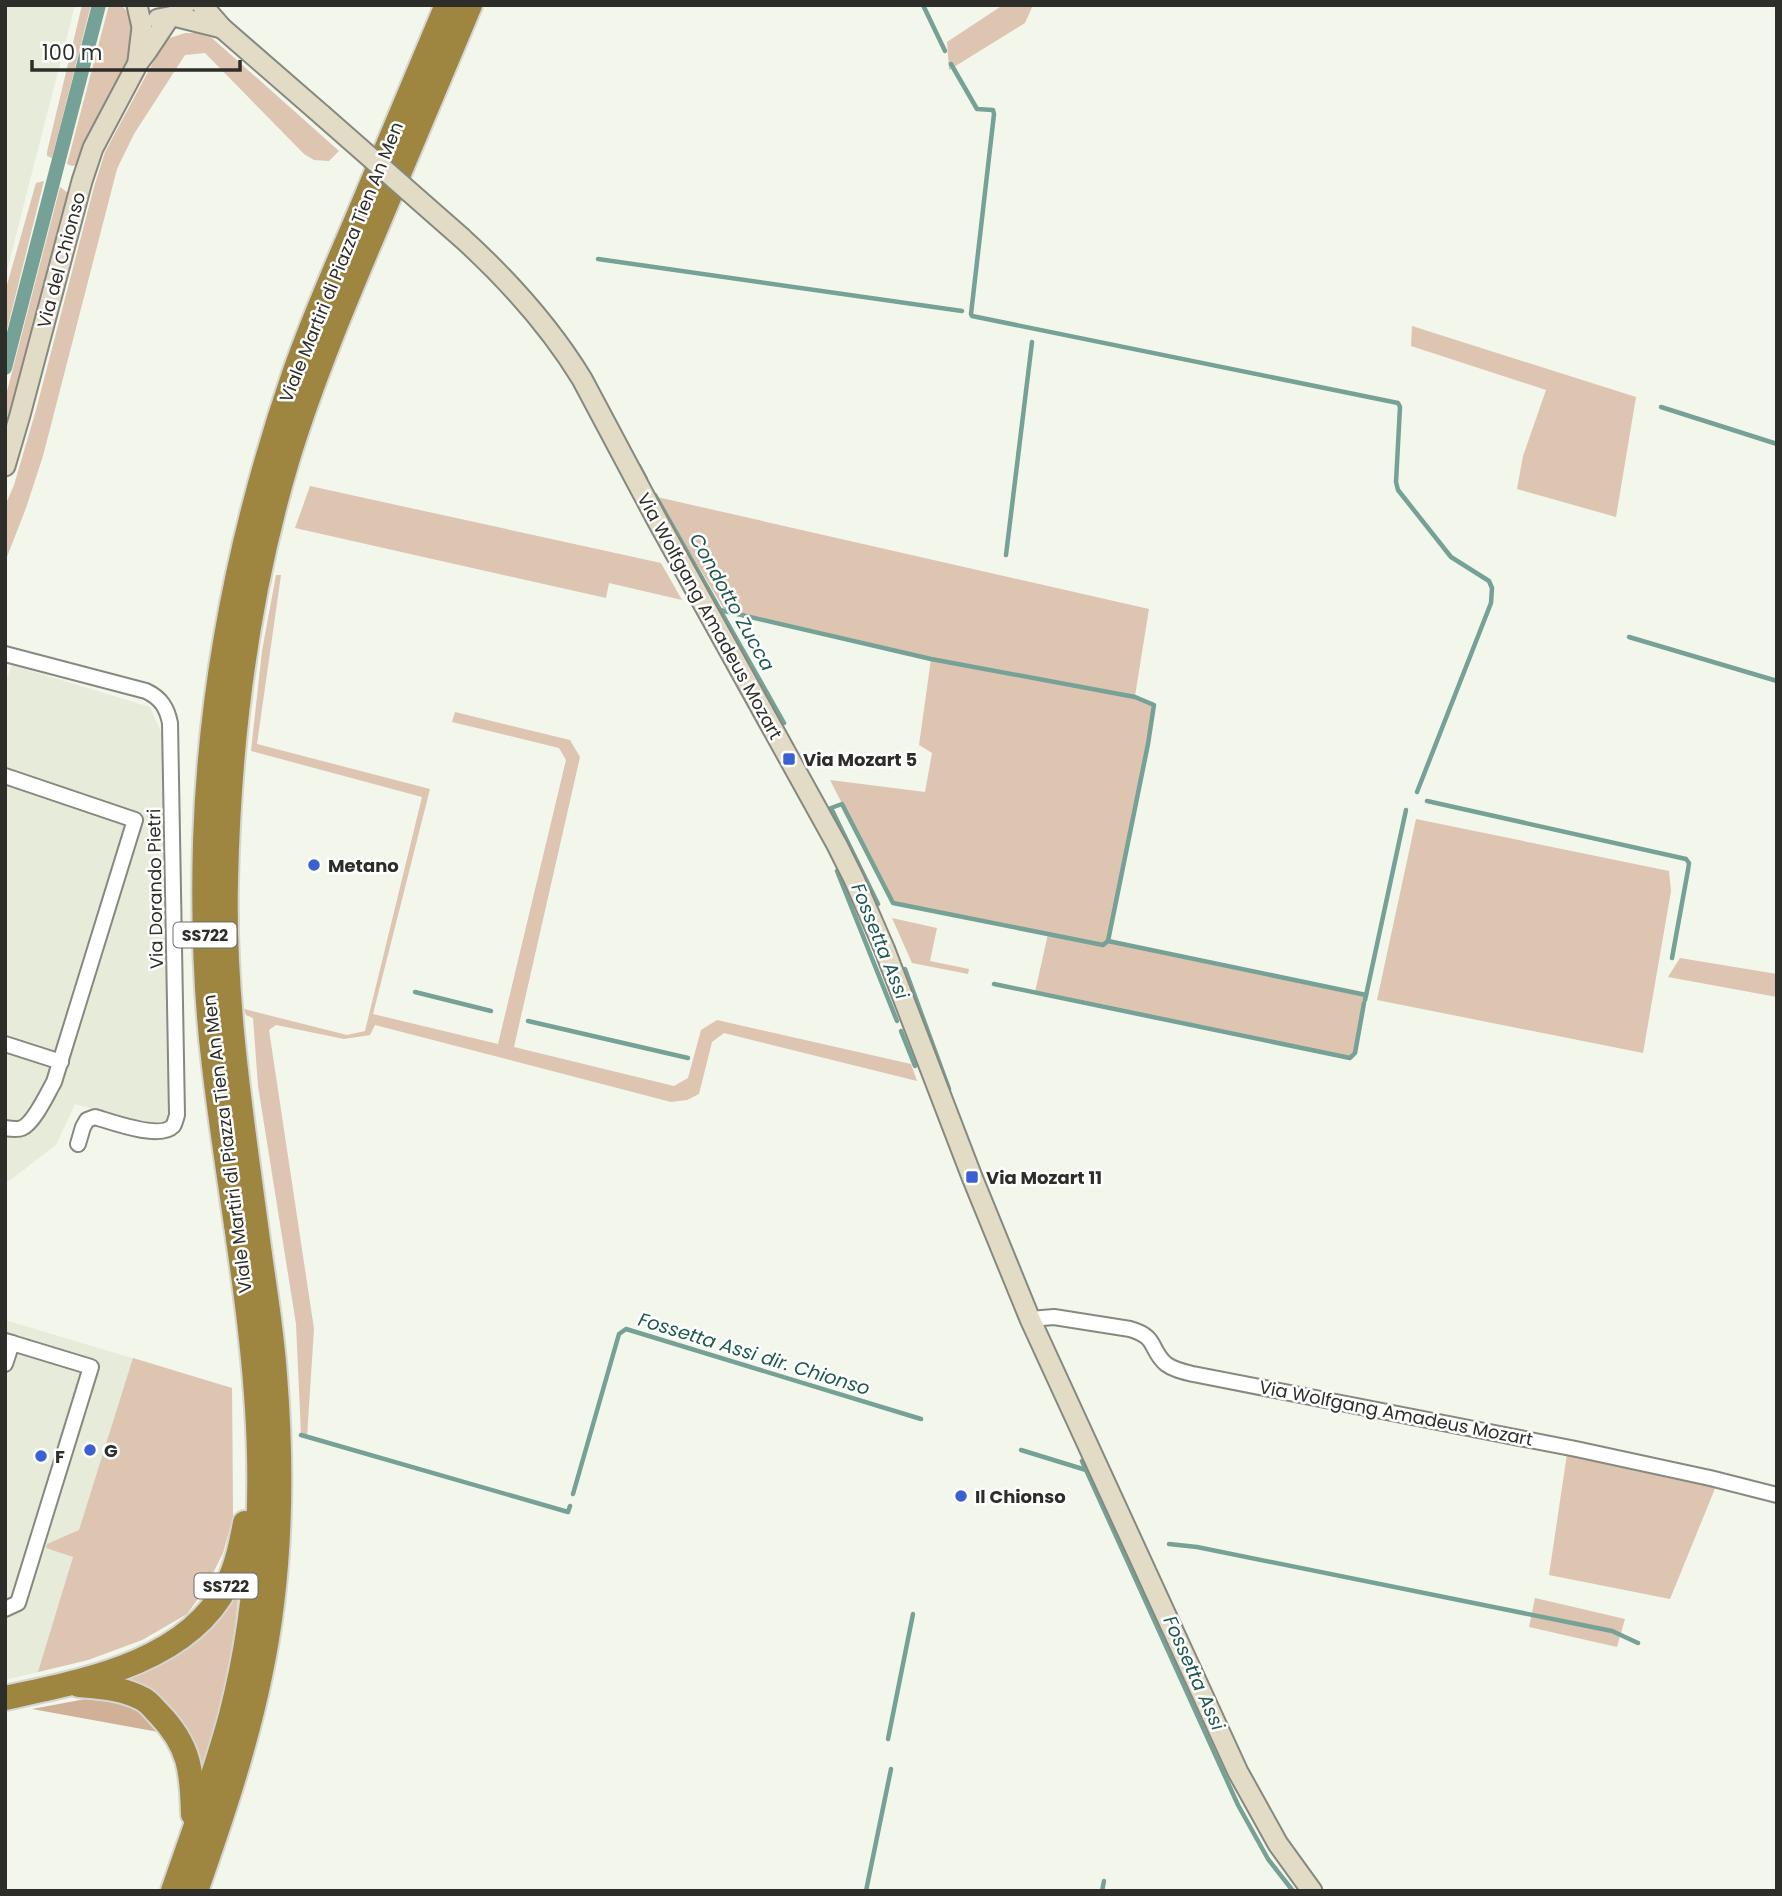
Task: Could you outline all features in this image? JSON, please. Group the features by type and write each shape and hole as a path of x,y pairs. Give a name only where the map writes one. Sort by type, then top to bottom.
{"highway":[{"name":"Viale Martiri di Piazza Tien An Men","path":"173,1891 231,1714 250,1616 259,1499 256,1401 249,1328 213,1063 205,944 205,843 223,659 234,594 258,492 295,369 447,5"},
{"name":"Viale Martiri di Piazza Tien An Men","path":"196,1891 241,1753 261,1673 276,1568 279,1461 275,1370 237,1084 226,953 232,748 243,662 273,514 305,406 339,316 470,5"},
{"name":"SS722","path":"5,1698 71,1684 143,1659 183,1637 212,1607 226,1586 241,1547 256,1401"},
{"name":"SS722","path":"71,1684 116,1689 145,1700 169,1724 186,1751 192,1783 193,1833"}],"street":[{"name":"Via del Chionso","path":"137,5 154,19 176,13"},
{"name":"Via del Chionso","path":"137,5 142,27 138,62"},
{"name":"Via Wolfgang Amadeus Mozart","path":"202,5 222,28 491,264 550,331 575,367 854,879 884,948 1030,1320 1238,1772 1279,1844 1312,1891"},
{"name":"Via Wolfgang Amadeus Mozart","path":"176,13 222,28"},
{"name":"Via del Chionso","path":"5,466 93,148 138,62 176,13"},
{"name":"Via Dorando Pietri","path":"5,654 146,691 161,701 170,723 177,1115 173,1126 153,1132 95,1117 87,1120 83,1126 78,1144"},
{"path":"5,776 135,820 54,1083 24,1128 5,1128"},
{"path":"5,1044 61,1062"},
{"name":"Via Wolfgang Amadeus Mozart","path":"1030,1320 1055,1317 1141,1332 1150,1338 1162,1360 1169,1366 1193,1374 1576,1449 1777,1495"},
{"path":"5,1364 8,1342 91,1367 18,1603 5,1609"}],"shaded area":[{"path":"5,5 75,5 5,278"},
{"path":"82,5 91,5 52,158 47,156 47,152"},
{"path":"109,5 123,7 133,18 134,56 80,164 72,166 67,164"},
{"path":"1003,5 1033,5 1025,23 949,70 947,42"},
{"path":"185,33 212,38 339,151 329,161 314,160 304,154 205,53 185,55 134,134 117,169 43,456 5,562 5,506 14,485 36,410 105,152 167,39"},
{"path":"44,181 5,338 5,292 36,183"},
{"path":"60,187 72,196 5,444 5,399"},
{"path":"1412,326 1636,397 1616,517 1517,489 1523,456 1546,390 1411,346"},
{"path":"310,486 661,563 682,600 609,583 606,598 295,528"},
{"path":"657,497 1149,609 1135,696 1154,705 1108,941 1366,995 1355,1053 1350,1058 1035,992 1048,934 893,903 830,780 925,792 932,753 919,745 931,659 725,611"},
{"path":"276,575 281,575 257,744 430,789 373,1014 498,1044 566,760 559,748 452,722 455,712 570,740 580,757 514,1047 674,1086 688,1078 701,1030 717,1020 911,1064 917,1081 724,1033 712,1042 699,1094 687,1100 671,1102 375,1025 370,1035 344,1039 276,1025 269,1030 314,1329 307,1437 301,1435 296,1324 258,1086 253,1018 246,1015 244,1009 347,1035 365,1031 422,797 251,751 262,651"},
{"path":"12,665 150,707 162,734 169,1084 167,1123 154,1126 75,1104 56,1145 5,1184 5,683"},
{"path":"1416,819 1669,871 1671,891 1643,1053 1377,1000"},
{"path":"892,918 937,928 930,961 969,969 968,974 912,963"},
{"path":"1680,958 1777,974 1777,997 1668,977"},
{"path":"5,1320 232,1388 233,1517 223,1553 205,1589 187,1614 142,1640 88,1660 5,1680"},
{"path":"133,1358 232,1388 233,1517 223,1553 205,1589 187,1614 142,1640 88,1660 38,1672 73,1557 46,1548 47,1544 79,1530"},
{"path":"1225,1372 1777,1492 1777,1502 1716,1486 1670,1599 1549,1575 1567,1454 1223,1386"},
{"path":"239,1580 230,1658 200,1787 194,1752 108,1679"},
{"path":"1535,1598 1625,1619 1617,1647 1529,1627"},
{"path":"96,1697 119,1700 140,1710 164,1733 32,1709"}],"waterway":[{"path":"5,368 99,5"},
{"path":"923,5 945,51"},
{"path":"951,64 977,109 993,110 994,114 972,316 1398,403 1398,490 1451,557 1489,581 1492,588 1491,603 1417,792"},
{"path":"598,259 962,311"},
{"path":"1006,555 1032,342"},
{"path":"1661,407 1777,444"},
{"name":"Condotto Zucca","path":"639,466 646,479"},
{"name":"Condotto Zucca","path":"655,495 784,723"},
{"path":"720,610 931,659 1135,697 1154,705 1108,941"},
{"path":"1629,637 1777,681"},
{"path":"1427,801 1686,859 1689,863 1672,958"},
{"path":"878,904 831,808 842,804 893,903 1103,945 1108,941 1366,995"},
{"path":"1365,1000 1406,810"},
{"name":"Fossetta Assi","path":"837,871 897,1021"},
{"name":"Condotto Zucca","path":"905,969 949,1089"},
{"path":"994,984 1350,1058 1355,1053 1364,1003"},
{"path":"415,992 491,1011"},
{"path":"528,1021 688,1058"},
{"name":"Fossetta Assi","path":"901,1031 915,1066"},
{"name":"Fossetta Assi dir. Chionso","path":"573,1494 619,1334 626,1329 921,1419"},
{"name":"Fossetta Assi dir. Chionso","path":"301,1435 568,1512 570,1506"},
{"name":"Fossetta Assi dir. Chionso","path":"1021,1450 1086,1470"},
{"name":"Fossetta Assi","path":"1082,1461 1238,1805 1268,1859 1293,1891"},
{"path":"1169,1544 1197,1547 1612,1631 1638,1643"},
{"path":"888,1739 913,1614"},
{"path":"866,1891 891,1769"},
{"path":"1102,1891 1104,1881"}],"place":[{"name":"Via Mozart 5","path":"789,759"},
{"name":"Metano","path":"314,865"},
{"name":"Via Mozart 11","path":"972,1177"},
{"name":"G","path":"90,1450"},
{"name":"F","path":"41,1456"},
{"name":"Il Chionso","path":"961,1496"}]}
